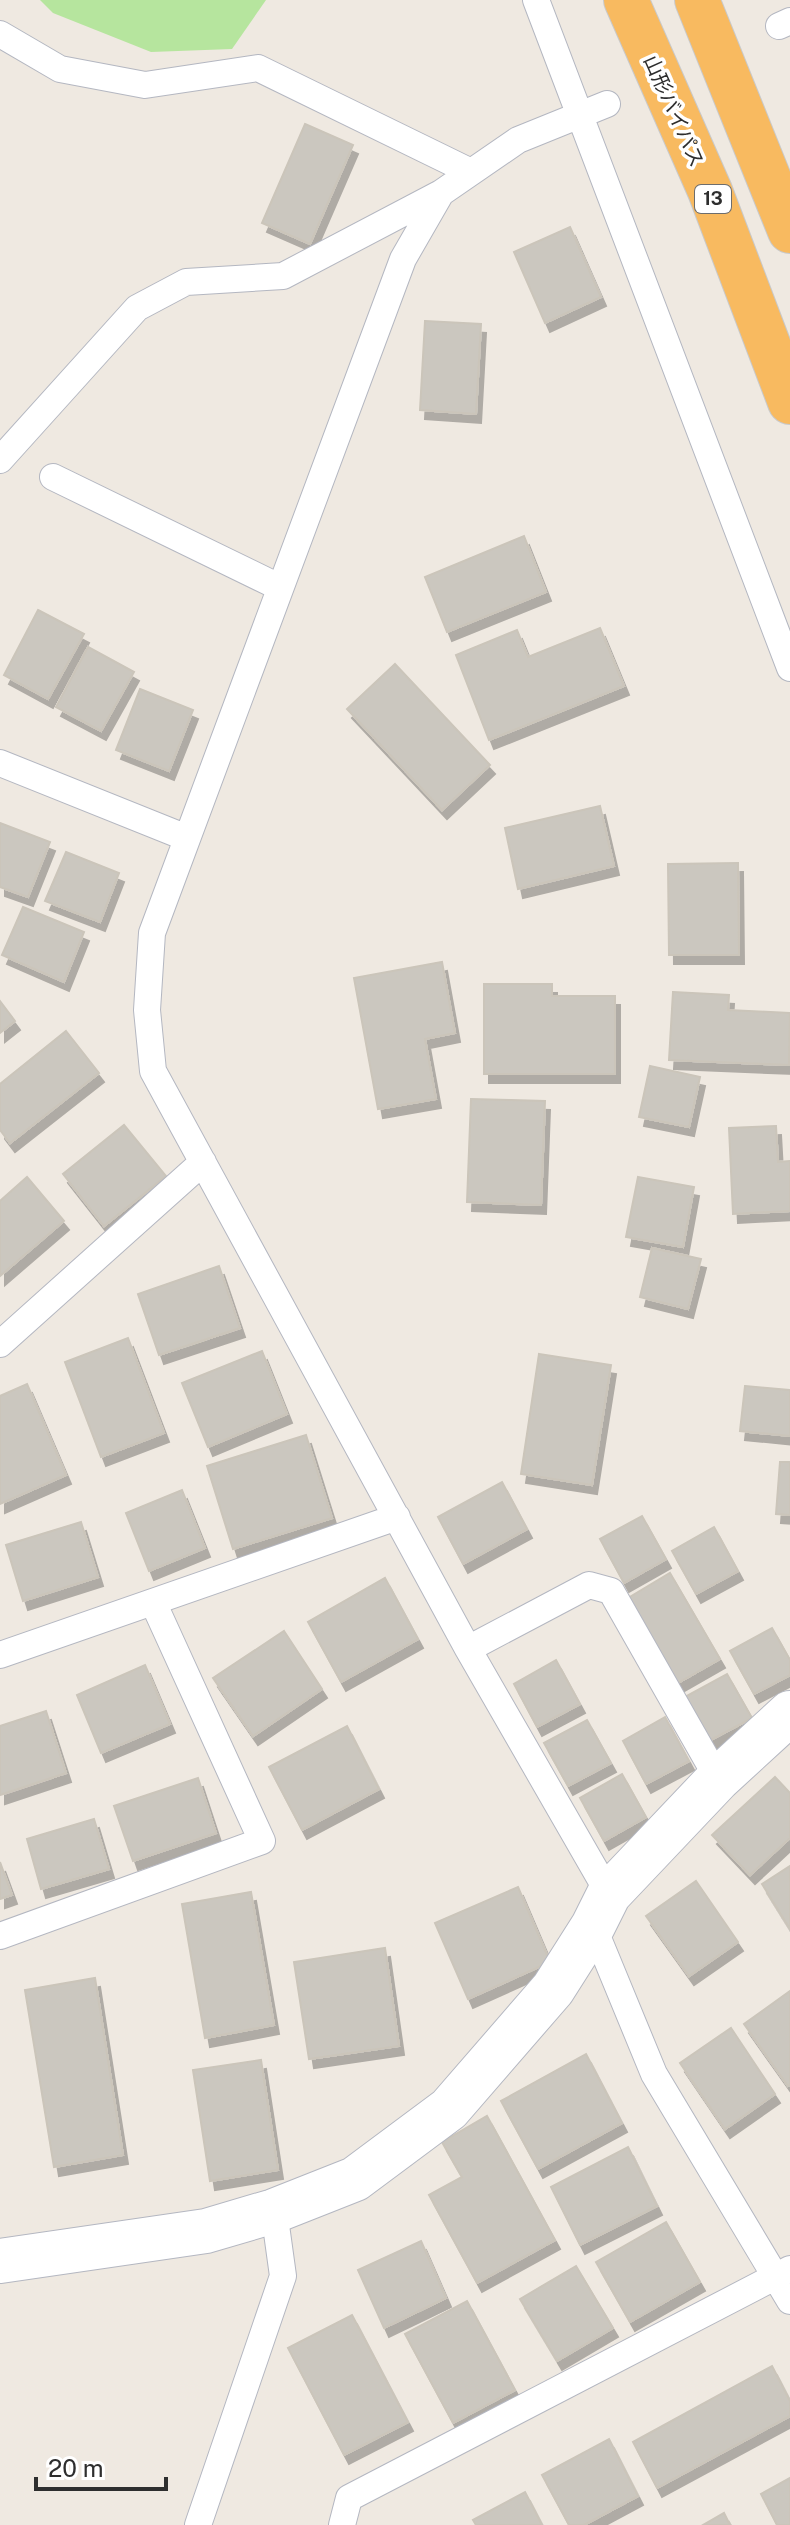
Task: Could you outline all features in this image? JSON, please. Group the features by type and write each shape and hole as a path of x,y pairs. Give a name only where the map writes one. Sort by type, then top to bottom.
{"highway":[{"name":"山形バイパス","path":"626,0 710,191 790,402"},
{"path":"697,0 790,231"}],"street":[{"path":"0,2261 206,2231 274,2211 355,2179 449,2109 553,1989 601,1910 718,1779 788,1719"}],"lane":[{"path":"536,0 790,668"},
{"path":"0,34 60,69 145,85 258,68 471,172"},
{"path":"0,460 137,308 186,282 283,276 441,193 518,140 607,104"},
{"path":"441,193 403,259 152,933 147,1010 153,1071 468,1649 601,1910 654,2074 783,2272 790,2301"},
{"path":"53,477 279,587"},
{"path":"0,763 187,838"},
{"path":"0,1344 203,1162"},
{"path":"0,1655 397,1517"},
{"path":"468,1649 589,1585 611,1591 718,1779"},
{"path":"0,1936 262,1841 153,1602"},
{"path":"198,2525 283,2276 274,2211"},
{"path":"342,2525 349,2498 783,2272"}],"green space":[{"path":"40,0 266,0 232,49 151,52 53,13"}],"building":[{"path":"305,124 353,145 310,244 262,223"},
{"path":"570,227 601,297 545,323 514,252"},
{"path":"425,321 481,324 476,414 420,410"},
{"path":"524,536 546,592 447,632 425,577"},
{"path":"38,610 84,634 48,699 4,675"},
{"path":"600,628 624,686 489,740 456,655 517,630 528,657"},
{"path":"88,647 134,672 101,731 56,707"},
{"path":"395,664 490,765 442,810 347,709"},
{"path":"140,689 193,710 169,771 116,750"},
{"path":"600,806 614,866 518,889 505,828"},
{"path":"0,823 50,842 28,897 0,887"},
{"path":"66,852 119,873 100,922 45,901"},
{"path":"738,863 739,955 669,955 668,864"},
{"path":"23,907 84,932 64,982 2,955"},
{"path":"442,962 455,1033 425,1039 436,1099 378,1109 354,978"},
{"path":"484,984 552,984 552,996 615,996 615,1074 484,1074"},
{"path":"673,992 729,995 728,1010 790,1013 789,1065 669,1060"},
{"path":"0,1001 15,1021 0,1033"},
{"path":"66,1031 99,1073 10,1143 0,1130 0,1084"},
{"path":"650,1066 700,1077 689,1127 639,1117"},
{"path":"471,1099 545,1101 541,1205 467,1202"},
{"path":"124,1125 166,1176 104,1226 63,1174"},
{"path":"776,1126 778,1162 790,1161 790,1211 733,1214 729,1128"},
{"path":"27,1177 64,1221 0,1276 0,1201"},
{"path":"638,1177 694,1187 683,1247 626,1237"},
{"path":"652,1248 701,1259 688,1309 640,1297"},
{"path":"219,1266 240,1328 159,1355 138,1294"},
{"path":"128,1338 164,1433 101,1457 65,1362"},
{"path":"262,1351 287,1414 208,1447 182,1383"},
{"path":"539,1354 611,1365 592,1485 521,1474"},
{"path":"27,1384 66,1475 0,1504 0,1396"},
{"path":"745,1386 790,1390 790,1436 740,1431"},
{"path":"306,1435 332,1518 233,1549 207,1466"},
{"path":"780,1462 790,1462 790,1515 776,1514"},
{"path":"502,1482 527,1529 463,1564 438,1517"},
{"path":"182,1490 205,1548 149,1571 126,1513"},
{"path":"642,1516 666,1559 624,1583 600,1539"},
{"path":"81,1522 98,1577 23,1601 6,1545"},
{"path":"714,1527 738,1571 696,1594 672,1551"},
{"path":"670,1573 720,1659 678,1683 628,1598"},
{"path":"385,1578 418,1639 341,1682 308,1622"},
{"path":"772,1628 790,1660 790,1675 754,1694 730,1651"},
{"path":"284,1631 322,1689 253,1736 213,1678"},
{"path":"556,1660 580,1704 537,1727 514,1684"},
{"path":"145,1665 170,1724 101,1753 77,1695"},
{"path":"727,1674 752,1718 709,1741 685,1697"},
{"path":"46,1711 66,1773 0,1795 0,1726"},
{"path":"665,1717 689,1761 646,1784 623,1741"},
{"path":"587,1720 611,1763 568,1786 544,1743"},
{"path":"347,1726 379,1789 302,1830 269,1767"},
{"path":"622,1774 646,1817 604,1841 580,1798"},
{"path":"775,1777 790,1793 790,1838 750,1875 712,1835"},
{"path":"198,1778 216,1833 133,1861 114,1806"},
{"path":"94,1819 109,1869 41,1889 27,1839"},
{"path":"0,1862 12,1895 0,1899"},
{"path":"790,1866 790,1929 762,1884"},
{"path":"696,1881 738,1942 689,1976 646,1916"},
{"path":"518,1887 550,1962 468,1999 435,1923"},
{"path":"251,1892 274,2025 205,2038 182,1904"},
{"path":"385,1948 399,2046 309,2059 294,1962"},
{"path":"95,1978 123,2155 54,2167 25,1990"},
{"path":"790,1991 790,2085 788,2086 744,2024"},
{"path":"731,2028 775,2094 725,2129 680,2063"},
{"path":"586,2054 622,2123 538,2169 501,2101"},
{"path":"261,2060 278,2170 210,2181 193,2070"},
{"path":"487,2116 555,2240 477,2283 429,2195 462,2177 442,2142"},
{"path":"628,2147 657,2206 580,2245 551,2187"},
{"path":"666,2222 700,2282 630,2322 596,2262"},
{"path":"421,2241 446,2298 384,2328 358,2270"},
{"path":"576,2266 613,2328 557,2361 520,2299"},
{"path":"467,2301 515,2390 453,2423 405,2334"},
{"path":"352,2315 408,2422 344,2455 288,2348"},
{"path":"772,2366 790,2401 790,2416 657,2488 633,2442"},
{"path":"609,2439 638,2496 584,2525 569,2525 542,2475"},
{"path":"790,2478 790,2525 777,2525 761,2494"},
{"path":"525,2492 542,2525 476,2525 473,2520"},
{"path":"724,2513 730,2525 703,2525"}]}
